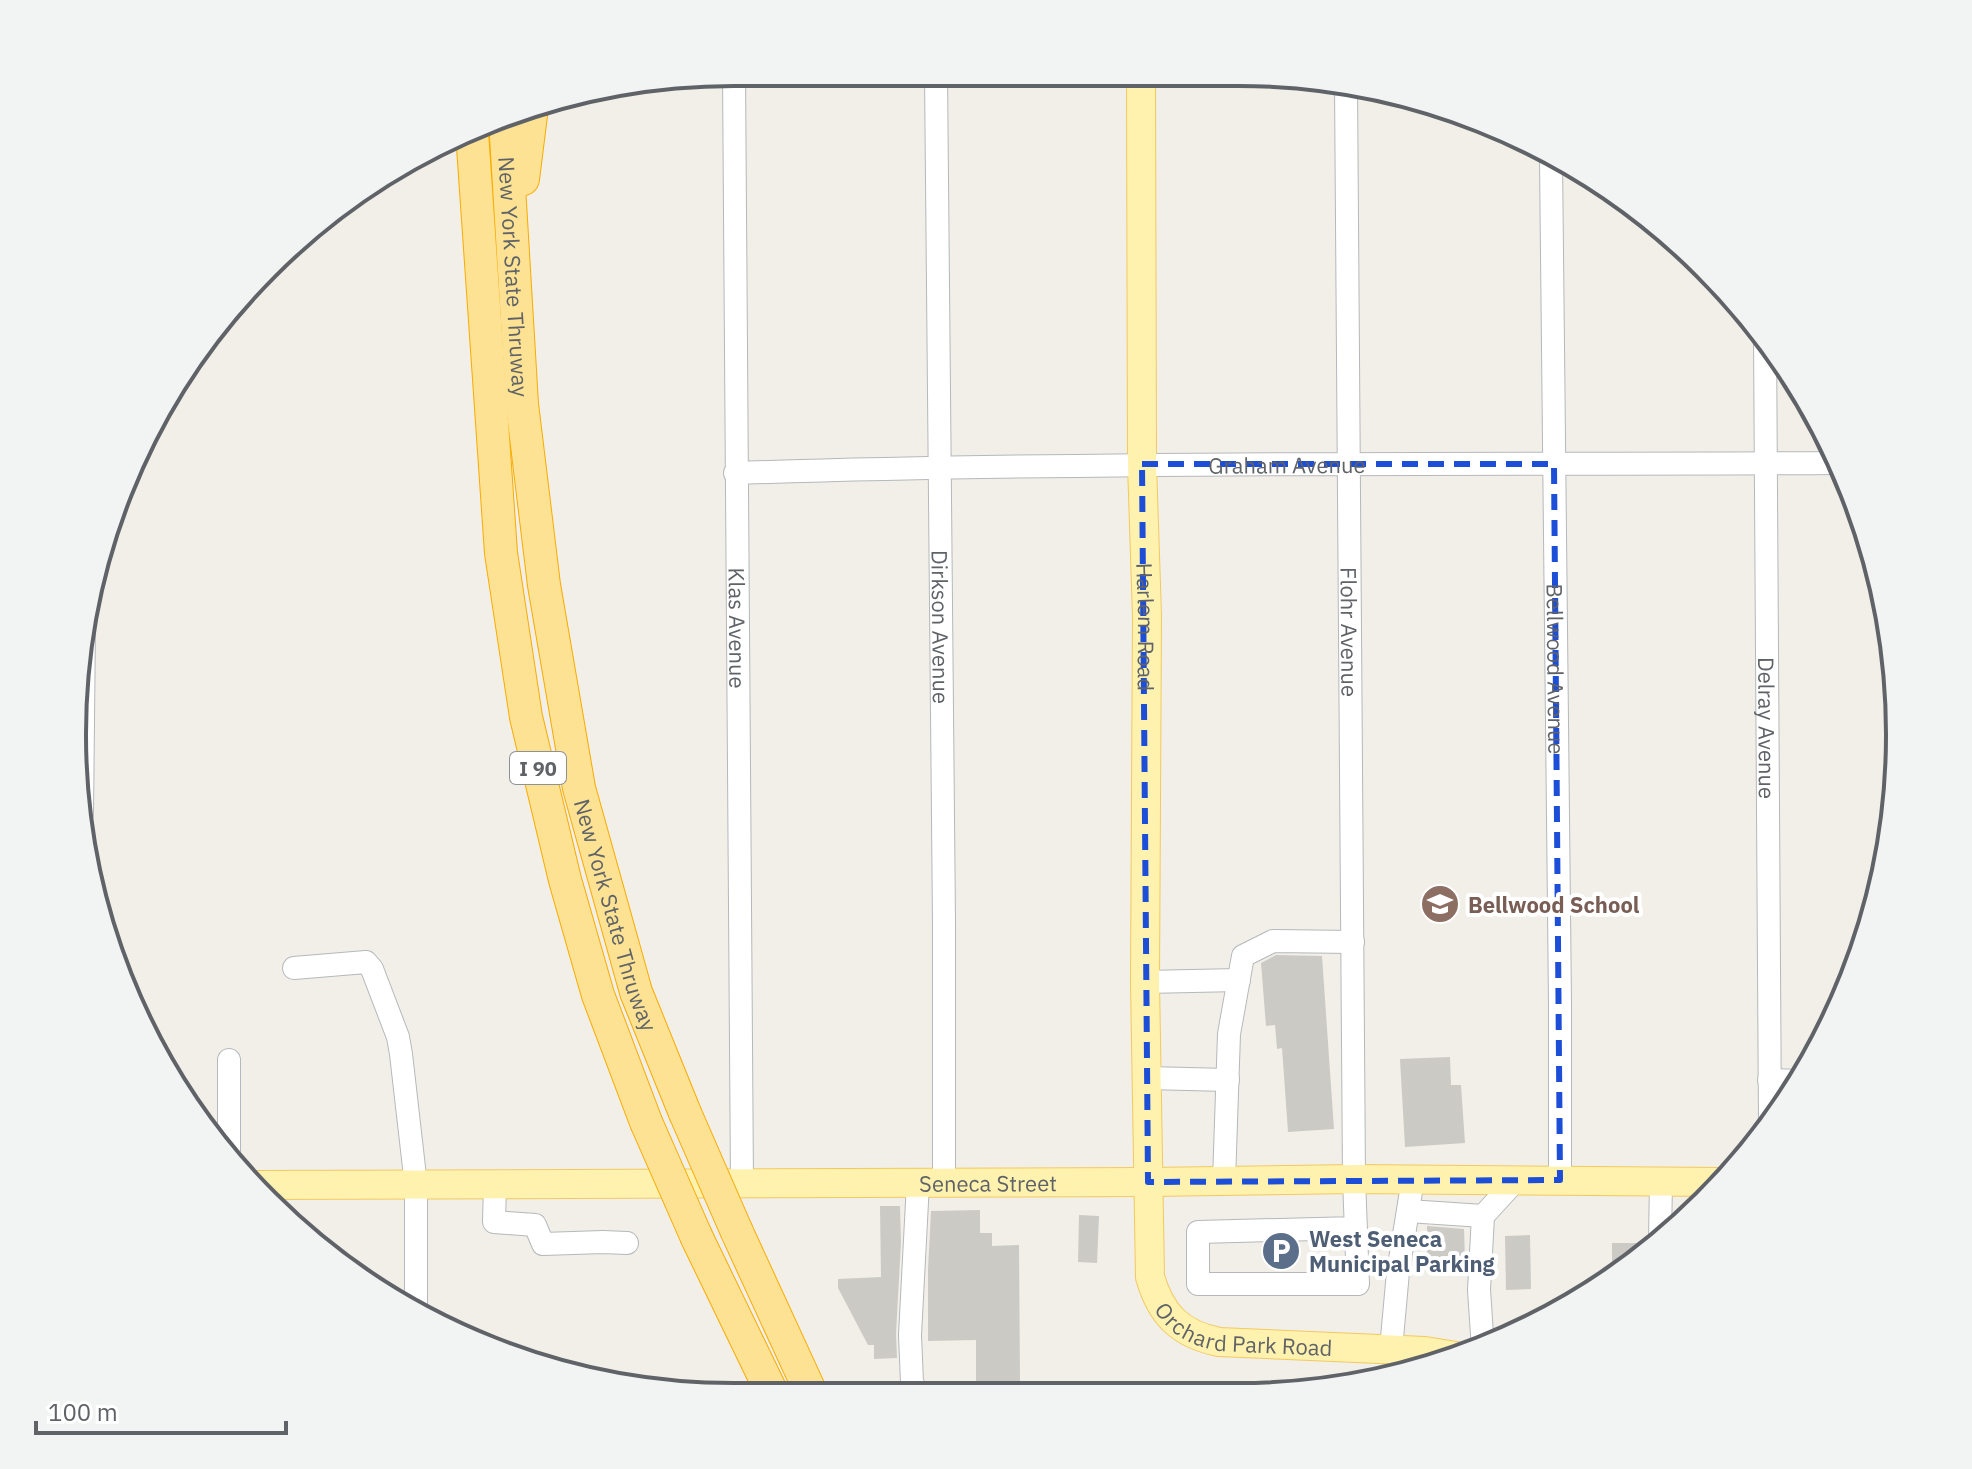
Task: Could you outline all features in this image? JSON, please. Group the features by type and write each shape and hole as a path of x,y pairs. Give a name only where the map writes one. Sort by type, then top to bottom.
{"highway":[{"path":"512,257 530,119"},
{"name":"New York State Thruway","path":"505,128 522,404 544,585 579,788 636,992 685,1113 806,1383"},
{"name":"New York State Thruway","path":"473,141 501,553 526,717 565,880 598,995 646,1122 697,1238 767,1383"}],"main road":[{"name":"Harlem Road","path":"1141,86 1142,464 1147,616 1145,982 1148,1182"},
{"name":"Seneca Street","path":"269,1185 1354,1179 1707,1182"},
{"name":"Orchard Park Road","path":"1148,1182 1150,1277 1163,1310 1189,1332 1219,1342 1434,1352"}],"street":[{"name":"Klas Avenue","path":"734,86 742,1184"},
{"name":"Dirkson Avenue","path":"912,1383 910,1335 931,1183 944,924 936,86"},
{"name":"Flohr Avenue","path":"1346,95 1354,1179 1358,1284 1198,1284 1198,1232 1355,1228"},
{"name":"Bellwood Avenue","path":"1551,167 1560,1180"},
{"name":"Delray Avenue","path":"1765,358 1770,1105"},
{"name":"Graham Avenue","path":"735,473 940,466 1142,464 1826,463"},
{"path":"1224,1181 1229,1034 1243,956 1273,941 1353,942"},
{"path":"294,968 366,962 372,969 398,1037 416,1185 416,1299"},
{"path":"1145,982 1239,980"},
{"path":"229,1060 229,1140"},
{"path":"1147,1078 1228,1080"},
{"path":"1769,1080 1786,1081"},
{"path":"1391,1349 1398,1272 1413,1179"},
{"path":"1482,1335 1479,1290 1483,1216 1516,1180"},
{"path":"1660,1226 1661,1181"},
{"path":"495,1185 494,1222 535,1225 543,1244 627,1243"},
{"path":"1408,1211 1483,1216"}],"highlighted area":[{"path":"1142,464 1554,464 1560,1180 1148,1182"}],"building":[{"path":"1276,955 1322,956 1334,1129 1288,1132 1282,1048 1277,1049 1275,1025 1266,1026 1261,963"},
{"path":"1450,1057 1451,1085 1461,1085 1465,1143 1405,1147 1400,1059"},
{"path":"880,1206 900,1206 897,1358 874,1359 874,1345 868,1345 838,1288 838,1279 881,1277"},
{"path":"980,1210 980,1233 992,1233 992,1246 1019,1245 1020,1383 976,1383 976,1340 928,1341 931,1211"},
{"path":"1079,1215 1099,1216 1097,1263 1078,1262"},
{"path":"1427,1226 1464,1229 1465,1260 1427,1261"},
{"path":"1530,1235 1531,1289 1506,1290 1505,1236"},
{"path":"1612,1243 1636,1243 1636,1246 1612,1264"}],"place":[{"name":"Bellwood School","path":"1440,904"},
{"name":"West Seneca Municipal Parking","path":"1281,1251"}]}
